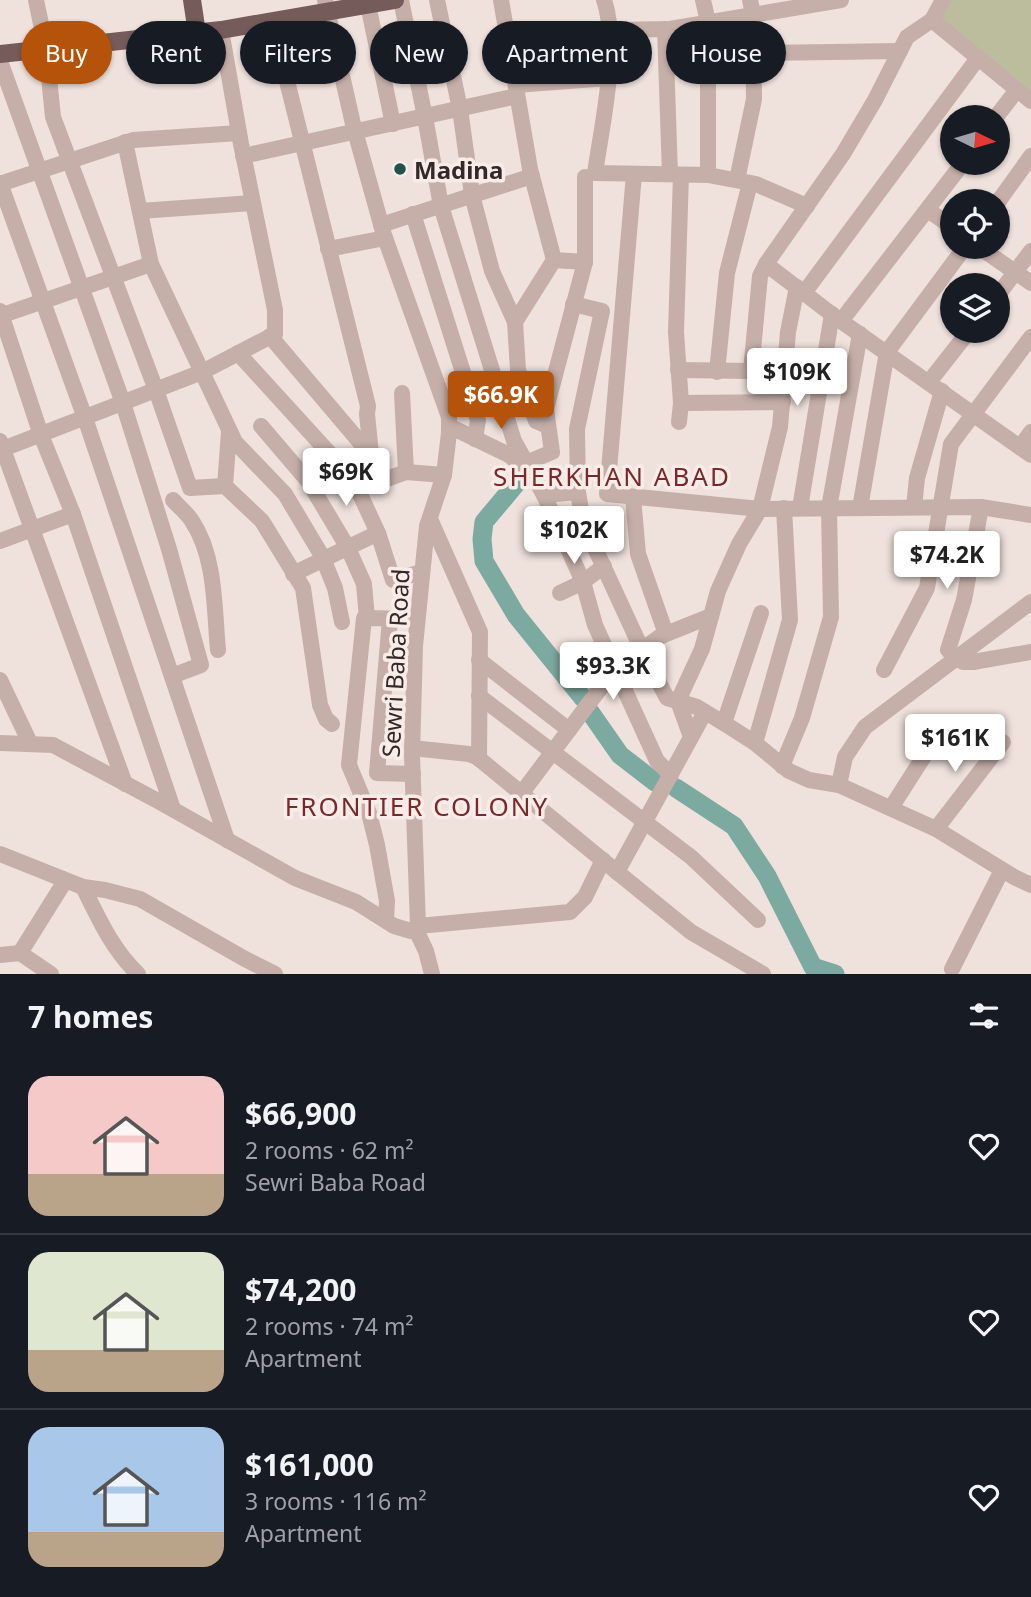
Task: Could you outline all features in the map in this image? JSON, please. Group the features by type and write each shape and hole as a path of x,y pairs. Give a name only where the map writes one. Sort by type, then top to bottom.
{"main road":[{"path":"192,0 195,21"},
{"path":"272,21 326,6 395,0"},
{"path":"0,54 21,51"}],"street":[{"path":"36,0 40,21"},
{"path":"401,0 441,206 514,442 544,495 583,582 614,670 657,761 671,775"},
{"path":"437,0 460,109 472,195 492,271 515,322 518,370 536,421 548,426"},
{"path":"501,0 531,176 554,260 515,322"},
{"path":"604,0 608,21"},
{"path":"703,0 708,21"},
{"path":"711,21 751,7 841,0"},
{"path":"678,370 751,372 760,276 766,264 843,154 875,100 907,37 932,20 943,0"},
{"path":"368,2 393,124"},
{"name":"Sewri Baba Road","path":"326,6 355,132 383,231 449,417 444,475 430,519 422,572 417,619 412,748 416,927 432,974"},
{"path":"932,20 1031,101"},
{"path":"652,29 665,29 676,175 676,293 681,403 679,422"},
{"path":"786,53 900,51"},
{"path":"691,737 678,701 702,649 718,591 760,509 780,428 788,332 801,290 978,58"},
{"path":"0,61 123,403 201,665 172,676"},
{"path":"125,784 1,447 41,435 202,372 275,334 275,310 226,63"},
{"path":"50,84 53,117 190,488"},
{"path":"287,84 368,406 374,483"},
{"path":"243,156 460,109 517,91 566,84"},
{"path":"607,84 595,173 708,175 744,181 807,206"},
{"path":"708,84 708,175"},
{"path":"717,372 727,273 744,181 754,84"},
{"path":"1005,105 1017,90"},
{"path":"227,840 85,418 0,184 133,140 239,134"},
{"path":"125,142 151,264 229,432 235,442 285,495 324,560 340,603 342,622"},
{"path":"1007,189 1031,156"},
{"path":"634,174 607,494 760,509 940,506 981,507 1031,515"},
{"path":"755,743 790,620 792,508 836,318 928,210 954,175"},
{"path":"328,249 383,231 413,214 531,176"},
{"path":"528,468 552,452 546,409 585,262 585,177"},
{"path":"140,211 252,203"},
{"path":"928,210 940,218"},
{"path":"413,214 478,420 475,439"},
{"path":"1010,279 1031,251"},
{"path":"860,508 887,352 956,259"},
{"path":"996,259 1031,283"},
{"path":"554,260 585,262"},
{"path":"151,264 0,314 41,435 73,514 173,809"},
{"path":"766,264 836,318 1025,451 1031,432"},
{"path":"573,304 602,312 577,429 578,492 583,522 667,698 705,712 724,723 755,743 789,771 810,780 839,785 891,808 936,829 1002,870 1029,879"},
{"path":"782,766 802,718 831,617 829,508 860,334"},
{"path":"270,336 371,455"},
{"path":"884,670 927,588 951,444 1031,337"},
{"path":"914,507 935,387 962,343"},
{"path":"238,353 340,465 358,490 379,533 393,580 422,572"},
{"path":"402,393 406,472"},
{"path":"681,403 783,402"},
{"path":"261,426 308,481 348,548 364,584 367,618"},
{"path":"449,426 509,455 528,468"},
{"path":"225,486 229,432"},
{"path":"358,490 406,472 444,475"},
{"path":"157,511 190,488 225,486 262,521 303,588 320,705 326,719 332,724"},
{"path":"544,495 578,492"},
{"path":"633,497 638,554 666,634"},
{"path":"173,500 192,521 205,548 218,650"},
{"path":"981,507 964,600 948,650 963,662 1031,652"},
{"path":"0,541 73,514"},
{"path":"430,519 480,632 479,759"},
{"path":"293,574 379,533"},
{"path":"560,593 583,582 604,566"},
{"path":"839,785 845,757 865,727 1031,602"},
{"path":"724,723 761,613"},
{"path":"521,794 614,670 666,634 711,616"},
{"path":"386,920 387,901 377,845 369,813 349,765 364,618 417,619"},
{"path":"390,619 377,773 413,774"},
{"path":"480,660 569,730"},
{"path":"0,680 30,744"},
{"path":"480,696 691,858 758,920"},
{"path":"617,872 705,712"},
{"path":"891,808 933,742"},
{"path":"0,743 53,746 173,809 295,878 356,902 411,931 416,927 570,912 585,897 603,860"},
{"path":"936,829 1003,743"},
{"path":"412,748 469,754 479,759 691,932 763,974"},
{"path":"0,854 83,887 140,899 245,960 275,974"},
{"path":"952,969 1002,870"},
{"path":"20,954 65,881"},
{"path":"83,887 108,939 138,974"},
{"path":"0,955 20,954 51,974"}],"green space":[{"path":"942,0 1031,0 1031,100 934,19"}],"waterway":[{"path":"520,479 484,522 484,561 516,615 583,698"},
{"path":"590,712 620,755 655,782"},
{"path":"676,788 734,826 767,876 813,967 835,974"}],"place":[{"name":"Madina","path":"400,169"}],"district":[{"name":"SHERKHAN ABAD","path":"612,476"},
{"name":"FRONTIER COLONY","path":"417,806"}]}
